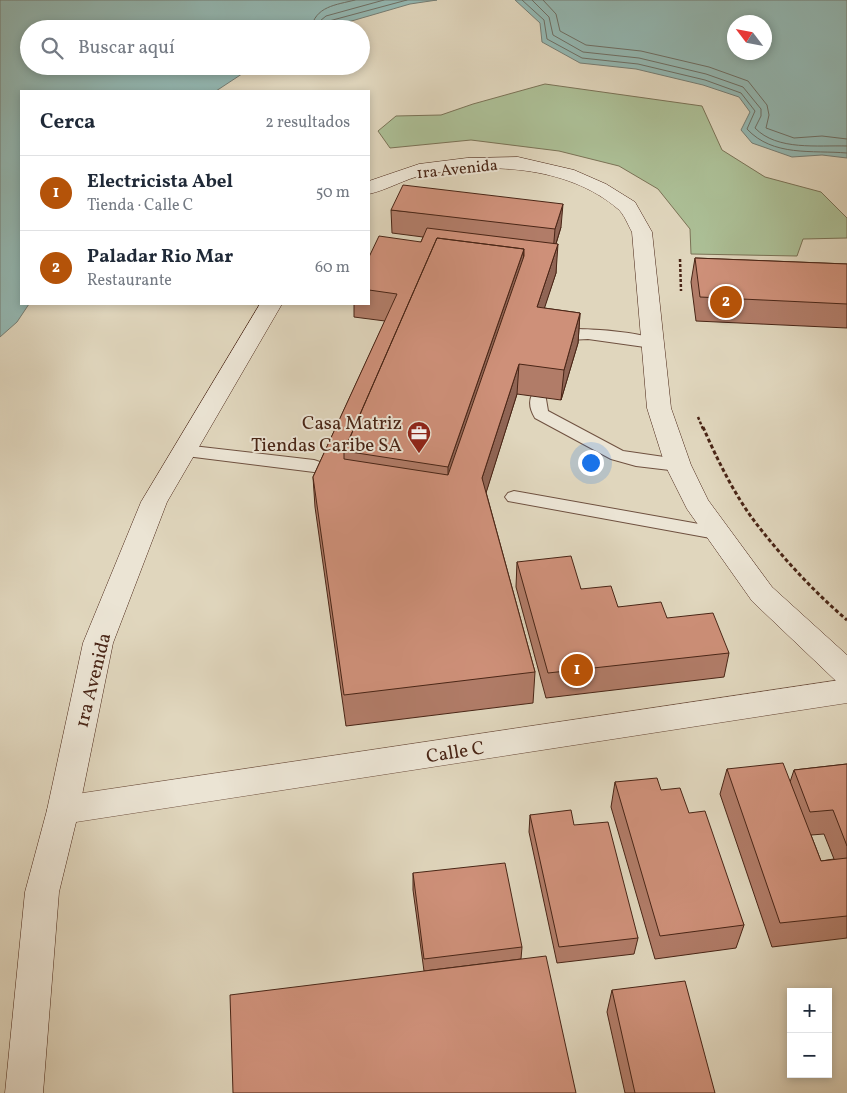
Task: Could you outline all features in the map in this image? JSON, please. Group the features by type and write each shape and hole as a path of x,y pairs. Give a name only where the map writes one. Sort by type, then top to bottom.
{"street":[{"name":"1ra Avenida","path":"370,188 420,170 466,164 518,163 567,174 599,188 628,206 642,232 660,408 678,465 696,503 762,594 847,673"},
{"name":"1ra Avenida","path":"24,1093 42,892 63,810 98,643 154,502 270,305"},
{"name":"Calle C","path":"63,810 847,691"}],"lane":[{"path":"557,340 570,334 589,334 652,343"},
{"path":"539,397 538,406 541,414 617,455 636,460 678,465"},
{"path":"184,451 314,466"},
{"path":"514,497 716,533"}],"path":[{"path":"680,259 681,296"},
{"path":"697,416 716,456 754,521 821,598 847,620"}],"green space":[{"path":"545,84 702,106 722,150 765,177 821,192 847,218 847,238 803,239 797,256 691,254 690,229 658,189 619,166 559,151 471,140 390,148 378,131 396,116 441,115"}],"water":[{"path":"0,0 437,0 410,4 355,20 20,20 20,75 240,75 218,90 20,90 20,305 28,305 17,322 0,337"},
{"path":"515,0 847,0 847,158 822,155 792,157 752,143 741,130 750,112 739,97 703,85 636,69 580,63 542,42 540,23"}],"building":[{"path":"403,185 563,204 555,229 391,210"},
{"name":"Casa Matriz Tiendas Caribe SA","path":"427,228 558,244 537,307 580,313 564,370 519,364 482,478 535,672 344,695 313,477 397,294 370,290 370,255 379,236 421,242","holes":["437,238 524,249 524,256 448,475 344,459 344,451"]},
{"path":"437,238 524,249 448,467 344,451"},
{"path":"695,258 847,264 847,304 700,297"},
{"path":"571,556 581,589 611,586 618,607 661,602 667,618 713,613 729,653 548,673 517,562"},
{"path":"783,763 821,861 847,858 847,916 780,923 727,769"},
{"path":"847,764 847,846 833,810 810,812 794,770"},
{"path":"657,778 661,790 680,788 689,813 705,811 744,925 660,936 615,782"},
{"path":"571,810 574,825 608,822 638,938 559,947 530,815"},
{"path":"505,863 522,947 424,959 413,873"},
{"path":"546,956 576,1093 233,1093 230,995"},
{"path":"685,981 715,1093 635,1093 612,990"}],"place":[{"name":"Paladar Rio Mar","path":"726,302"},
{"name":"Casa Matriz Tiendas Caribe SA","path":"419,454"},
{"name":"Electricista Abel","path":"577,670"}]}
